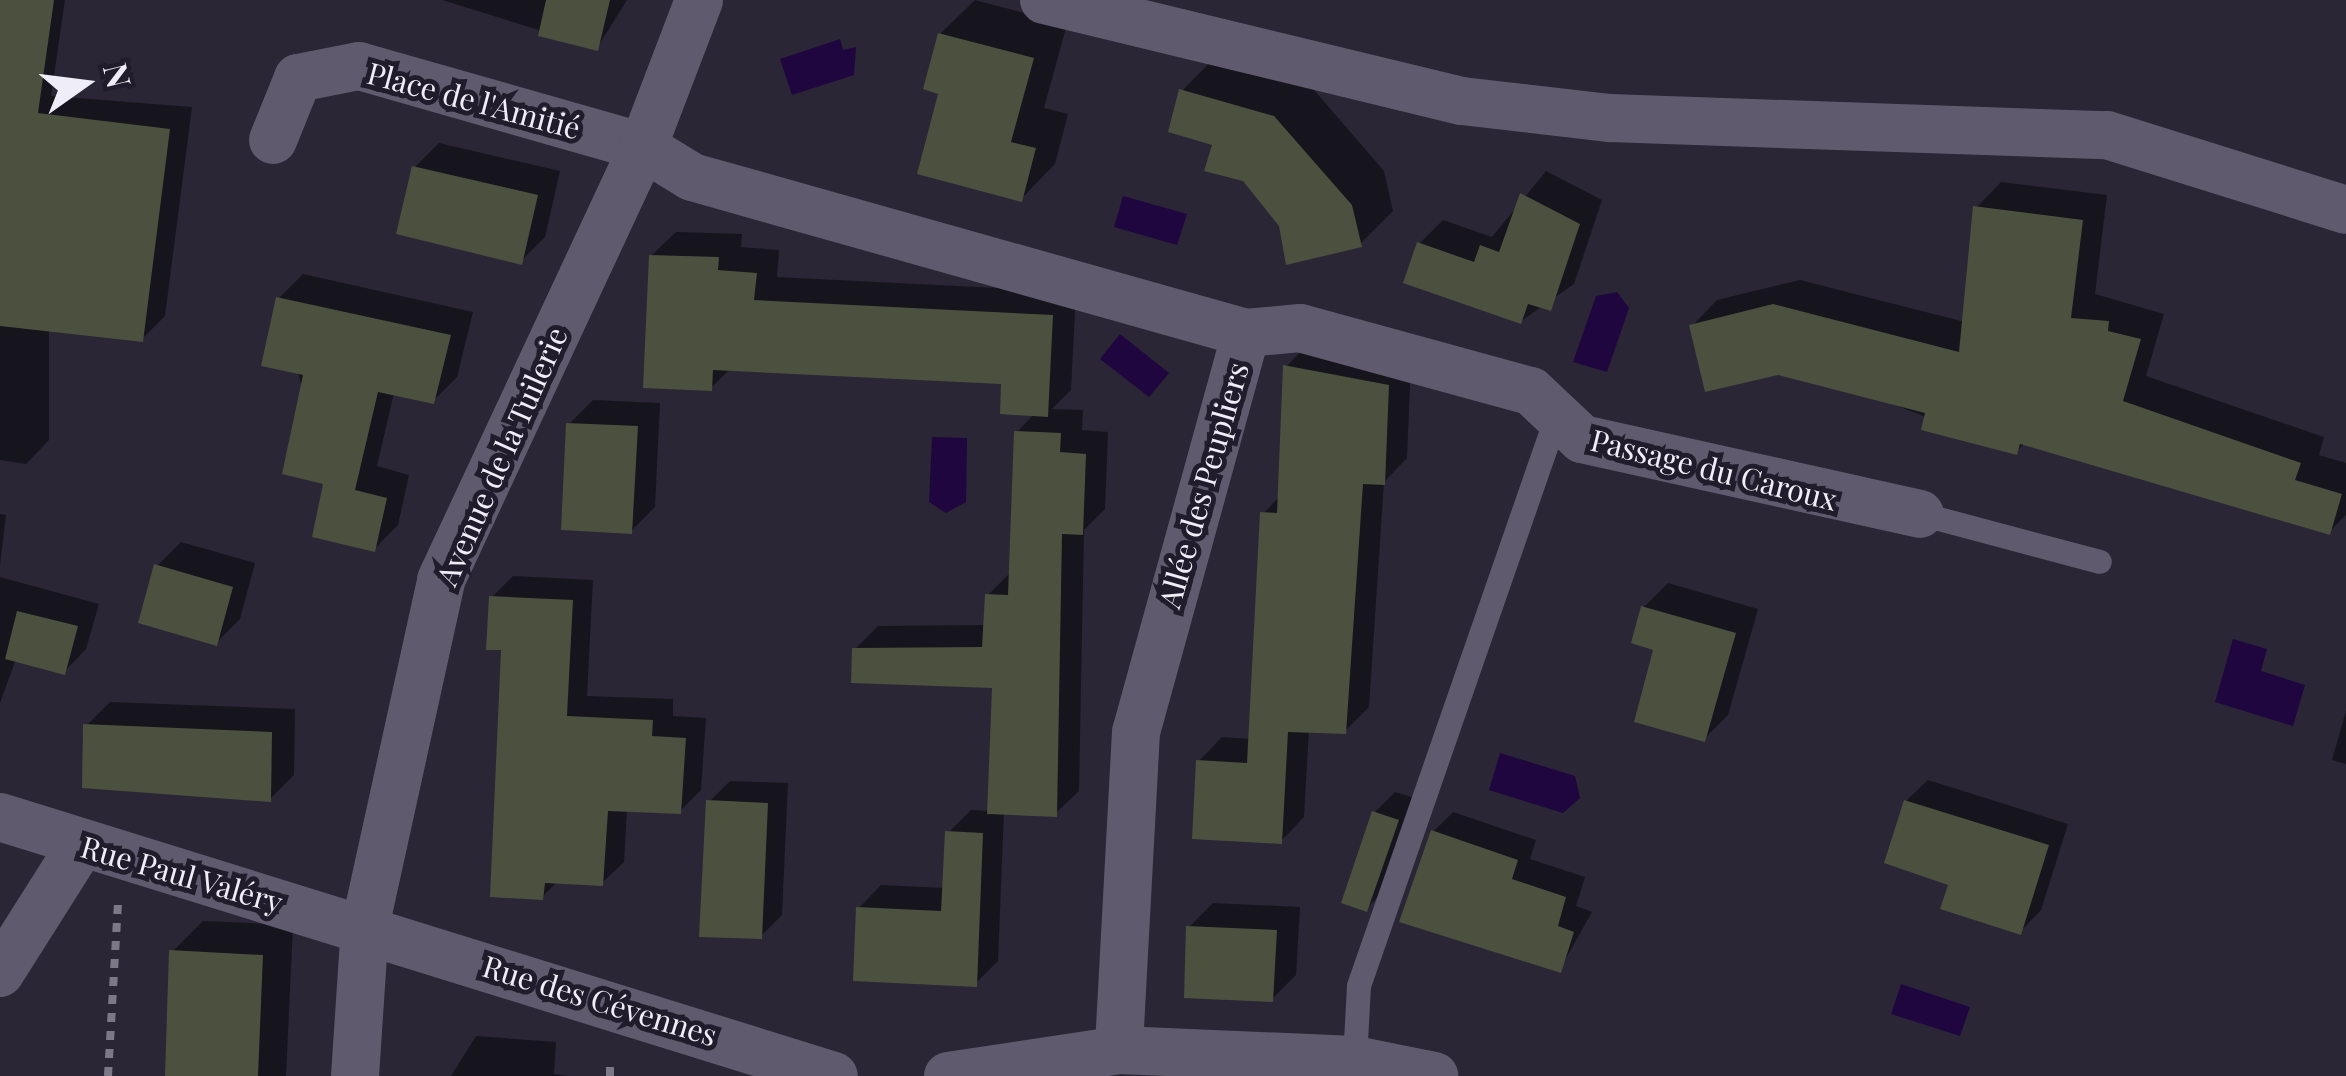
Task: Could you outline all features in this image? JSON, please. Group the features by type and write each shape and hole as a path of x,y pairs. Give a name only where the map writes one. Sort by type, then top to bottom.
{"street":[{"name":"Avenue de la Tuilerie","path":"355,1076 365,928 441,580 643,147 699,0"},
{"path":"1044,0 1462,101 1610,118 2107,135 2346,210"},
{"name":"Place de l'Amitié","path":"273,140 298,78 358,66 643,147"},
{"name":"Allée des Peupliers","path":"643,147 692,177 1246,333 1136,732 1119,1050"},
{"name":"Passage du Caroux","path":"1246,333 1300,328 1531,391 1582,439 1920,514"},
{"name":"Rue Paul Valéry","path":"0,817 365,928"},
{"path":"0,973 100,851"},
{"name":"Rue des Cévennes","path":"365,928 834,1076"},
{"path":"947,1076 1119,1050 1354,1060 1434,1076"}],"lane":[{"path":"1354,1060 1359,986 1557,416"},
{"path":"1920,514 2100,562"}],"path":[{"path":"100,851 108,1076"}],"shaded area":[{"path":"840,39 843,50 856,47 854,75 792,95 780,59"},
{"path":"1123,196 1187,214 1177,245 1114,227"},
{"path":"1617,292 1629,308 1607,372 1573,362 1596,296"},
{"path":"1120,334 1169,373 1149,397 1100,359"},
{"path":"932,437 967,438 966,502 946,513 929,502"},
{"path":"2233,639 2267,649 2261,671 2305,685 2293,726 2215,702"},
{"path":"1500,753 1575,776 1580,798 1563,813 1489,790"},
{"path":"1901,984 1970,1007 1960,1036 1891,1014"}],"building":[{"path":"0,0 54,0 38,113 170,129 143,342 0,326"},
{"path":"546,0 610,0 598,51 538,36"},
{"path":"938,33 1034,58 1011,142 1036,148 1022,202 917,174 938,94 923,89"},
{"path":"1179,89 1274,116 1352,205 1362,247 1286,265 1279,226 1243,181 1204,171 1212,145 1168,132"},
{"path":"412,166 538,195 522,265 396,234"},
{"path":"1520,193 1580,224 1551,311 1528,304 1521,324 1403,283 1417,242 1474,262 1480,245 1499,252"},
{"path":"1973,206 2083,220 2071,318 2109,321 2108,331 2141,339 2123,401 2301,463 2295,480 2342,494 2330,535 2020,444 2017,455 1921,430 1925,413 1778,375 1705,392 1689,325 1773,304 1959,352"},
{"path":"649,255 719,257 718,270 757,273 754,300 1053,315 1048,417 1000,414 1001,384 713,370 712,391 643,388"},
{"path":"276,297 451,335 434,404 378,392 355,490 387,498 375,552 312,537 323,484 282,474 303,375 261,366"},
{"path":"1283,365 1389,385 1385,485 1363,484 1346,734 1288,732 1282,844 1192,839 1196,760 1247,763 1260,512 1277,513"},
{"path":"566,423 638,426 632,534 561,530"},
{"path":"1014,431 1061,433 1060,452 1086,454 1083,535 1062,534 1057,817 987,814 992,688 851,683 852,648 982,647 985,594 1008,595"},
{"path":"154,564 233,587 217,646 138,623"},
{"path":"489,596 573,600 567,716 653,720 652,736 686,738 681,814 608,811 603,886 545,883 543,900 490,897 501,650 486,650"},
{"path":"1641,606 1736,633 1705,742 1634,722 1653,650 1631,643"},
{"path":"17,611 78,626 65,675 5,659"},
{"path":"83,724 272,732 271,802 82,788"},
{"path":"706,800 768,803 762,939 699,937"},
{"path":"1904,800 2049,845 2021,935 1940,909 1948,885 1884,863"},
{"path":"1372,811 1399,820 1367,912 1341,903"},
{"path":"1431,830 1518,860 1512,879 1566,897 1558,926 1574,932 1561,973 1399,922"},
{"path":"945,831 983,833 977,987 853,981 856,907 941,911"},
{"path":"1186,926 1277,930 1273,1002 1184,998"},
{"path":"169,950 263,955 258,1076 165,1076"}]}
